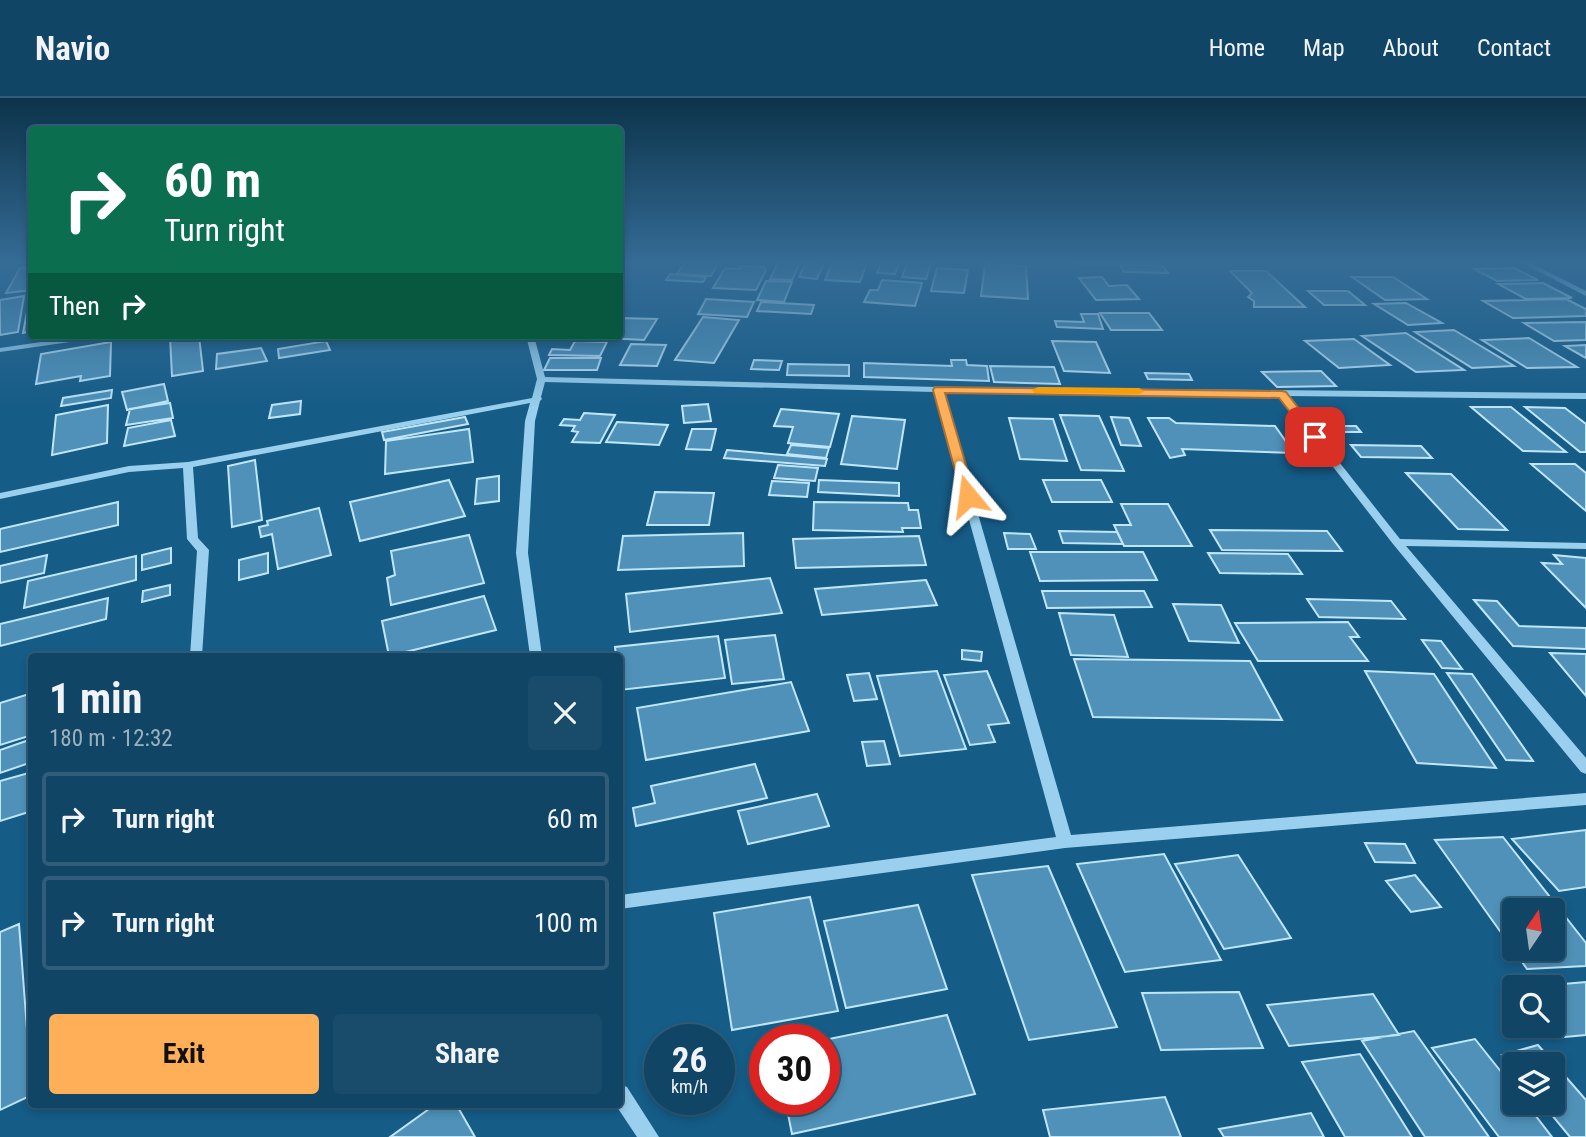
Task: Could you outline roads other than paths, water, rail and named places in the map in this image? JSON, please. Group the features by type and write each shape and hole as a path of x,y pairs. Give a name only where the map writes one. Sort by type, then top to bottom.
{"street":[{"path":"0,350 70,340"},
{"path":"531,340 541,379 538,399 530,421 522,553 536,653"},
{"path":"541,379 939,390 1586,396"},
{"path":"939,390 1065,842"},
{"path":"1282,395 1397,542 1586,768"},
{"path":"0,496 129,469 188,465 538,399"},
{"path":"188,465 193,539 203,550 196,653"},
{"path":"1397,542 1586,546"},
{"path":"623,902 1065,842 1586,799"},
{"path":"623,1098 649,1137"}]}
